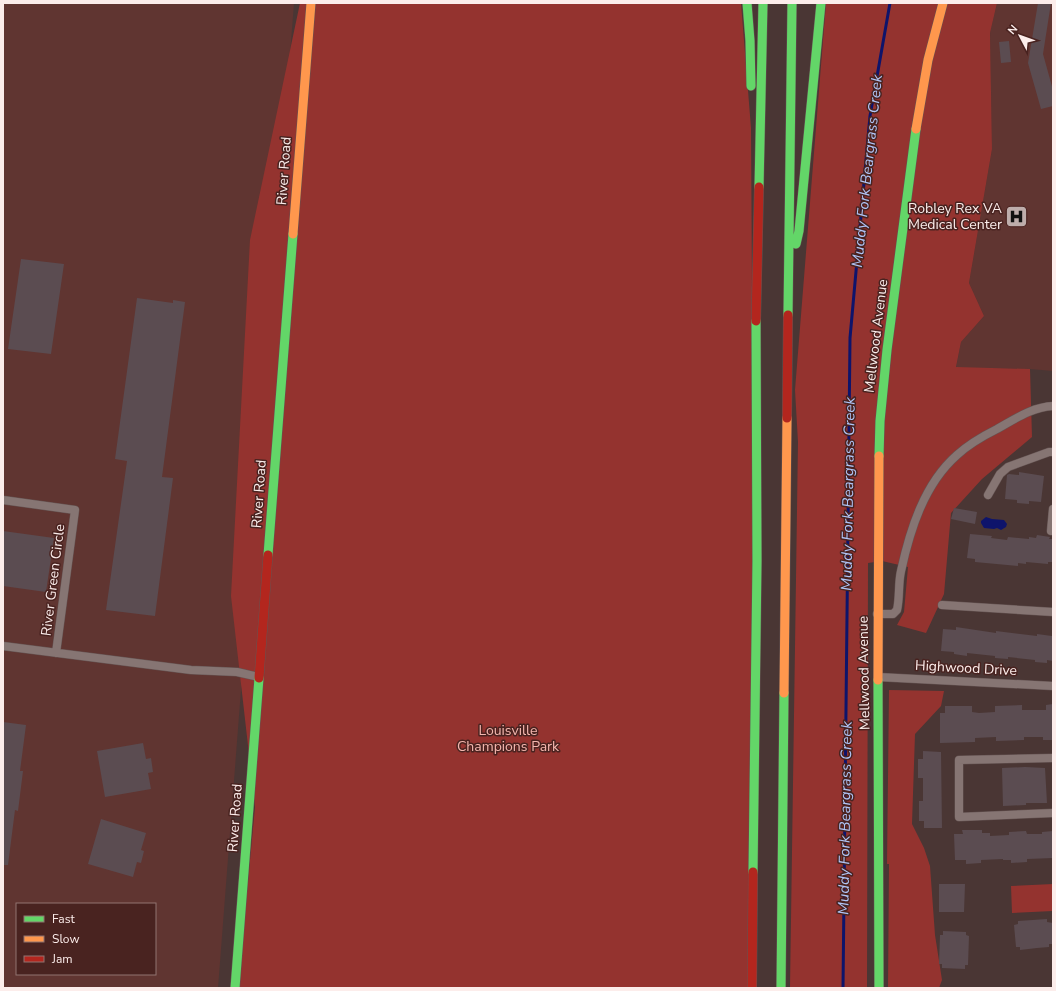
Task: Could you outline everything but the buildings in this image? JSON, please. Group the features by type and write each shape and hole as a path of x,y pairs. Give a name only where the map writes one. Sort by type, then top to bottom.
{"main road":[{"name":"River Road","path":"235,988 311,3"},
{"path":"747,3 750,41 751,97"},
{"path":"756,314 763,3"},
{"path":"781,988 792,3"},
{"path":"788,280 798,231 822,3"},
{"name":"Mellwood Avenue","path":"879,988 877,614 880,418 922,94 926,70 943,3"},
{"path":"751,134 756,314 757,561 752,988"}],"street":[{"path":"877,614 892,614 897,610 901,573 908,540 919,510 932,485 942,471 956,455 982,437 1031,410 1053,406"},
{"path":"988,495 1000,474 1008,467 1053,452"},
{"name":"River Green Circle","path":"3,500 75,510 56,653"},
{"path":"1051,531 1053,509"},
{"path":"942,605 1053,612"},
{"name":"River Green Circle","path":"3,646 191,670 237,672 259,677"},
{"name":"Highwood Drive","path":"878,677 1053,686"},
{"path":"1053,758 959,760 959,817 1053,813"}],"shaded area":[{"path":"3,3 294,3 218,988 3,988"},
{"name":"Robley Rex VA Medical Center","path":"997,3 1053,3 1053,371 1030,369 956,368 961,342 984,316 969,283 992,149 990,33"},
{"path":"986,517 1004,520 1007,524 1006,527 1001,530 997,528 984,528 981,521"}],"green space":[{"name":"Louisville Champions Park","path":"300,3 741,3 751,128 755,762 748,988 238,988 255,807 231,596 250,240"},
{"path":"826,3 997,3 990,33 992,149 969,283 984,316 961,342 956,367 1030,369 1032,437 982,479 951,513 944,594 926,633 897,625 904,612 908,567 882,561 868,563 867,988 790,988 798,442 795,390"},
{"path":"889,690 944,691 941,706 915,734 912,824 924,848 930,866 935,935 942,980 939,988 888,988 889,864 887,864"},
{"path":"1053,884 1053,911 1012,913 1011,886"}],"waterway":[{"name":"Muddy Fork Beargrass Creek","path":"843,988 850,338 870,116 890,3"}],"traffic: fast":[{"path":"747,3 751,86"},
{"path":"759,187 763,3"},
{"path":"788,315 792,3"},
{"path":"796,244 799,231 821,3"},
{"path":"879,456 880,421 887,350 916,129"},
{"path":"268,555 293,234"},
{"path":"753,872 757,561 756,321"},
{"path":"235,988 259,678"},
{"path":"878,680 879,988"},
{"path":"781,988 784,693"}],"traffic: slow":[{"path":"293,234 311,3"},
{"path":"916,129 928,60 943,3"},
{"path":"784,693 787,418"},
{"path":"878,680 879,456"}],"traffic: jam":[{"path":"756,321 759,187"},
{"path":"787,418 788,315"},
{"path":"259,678 268,555"},
{"path":"752,988 753,872"}],"place":[{"name":"Robley Rex VA Medical Center","path":"1017,216"}]}
